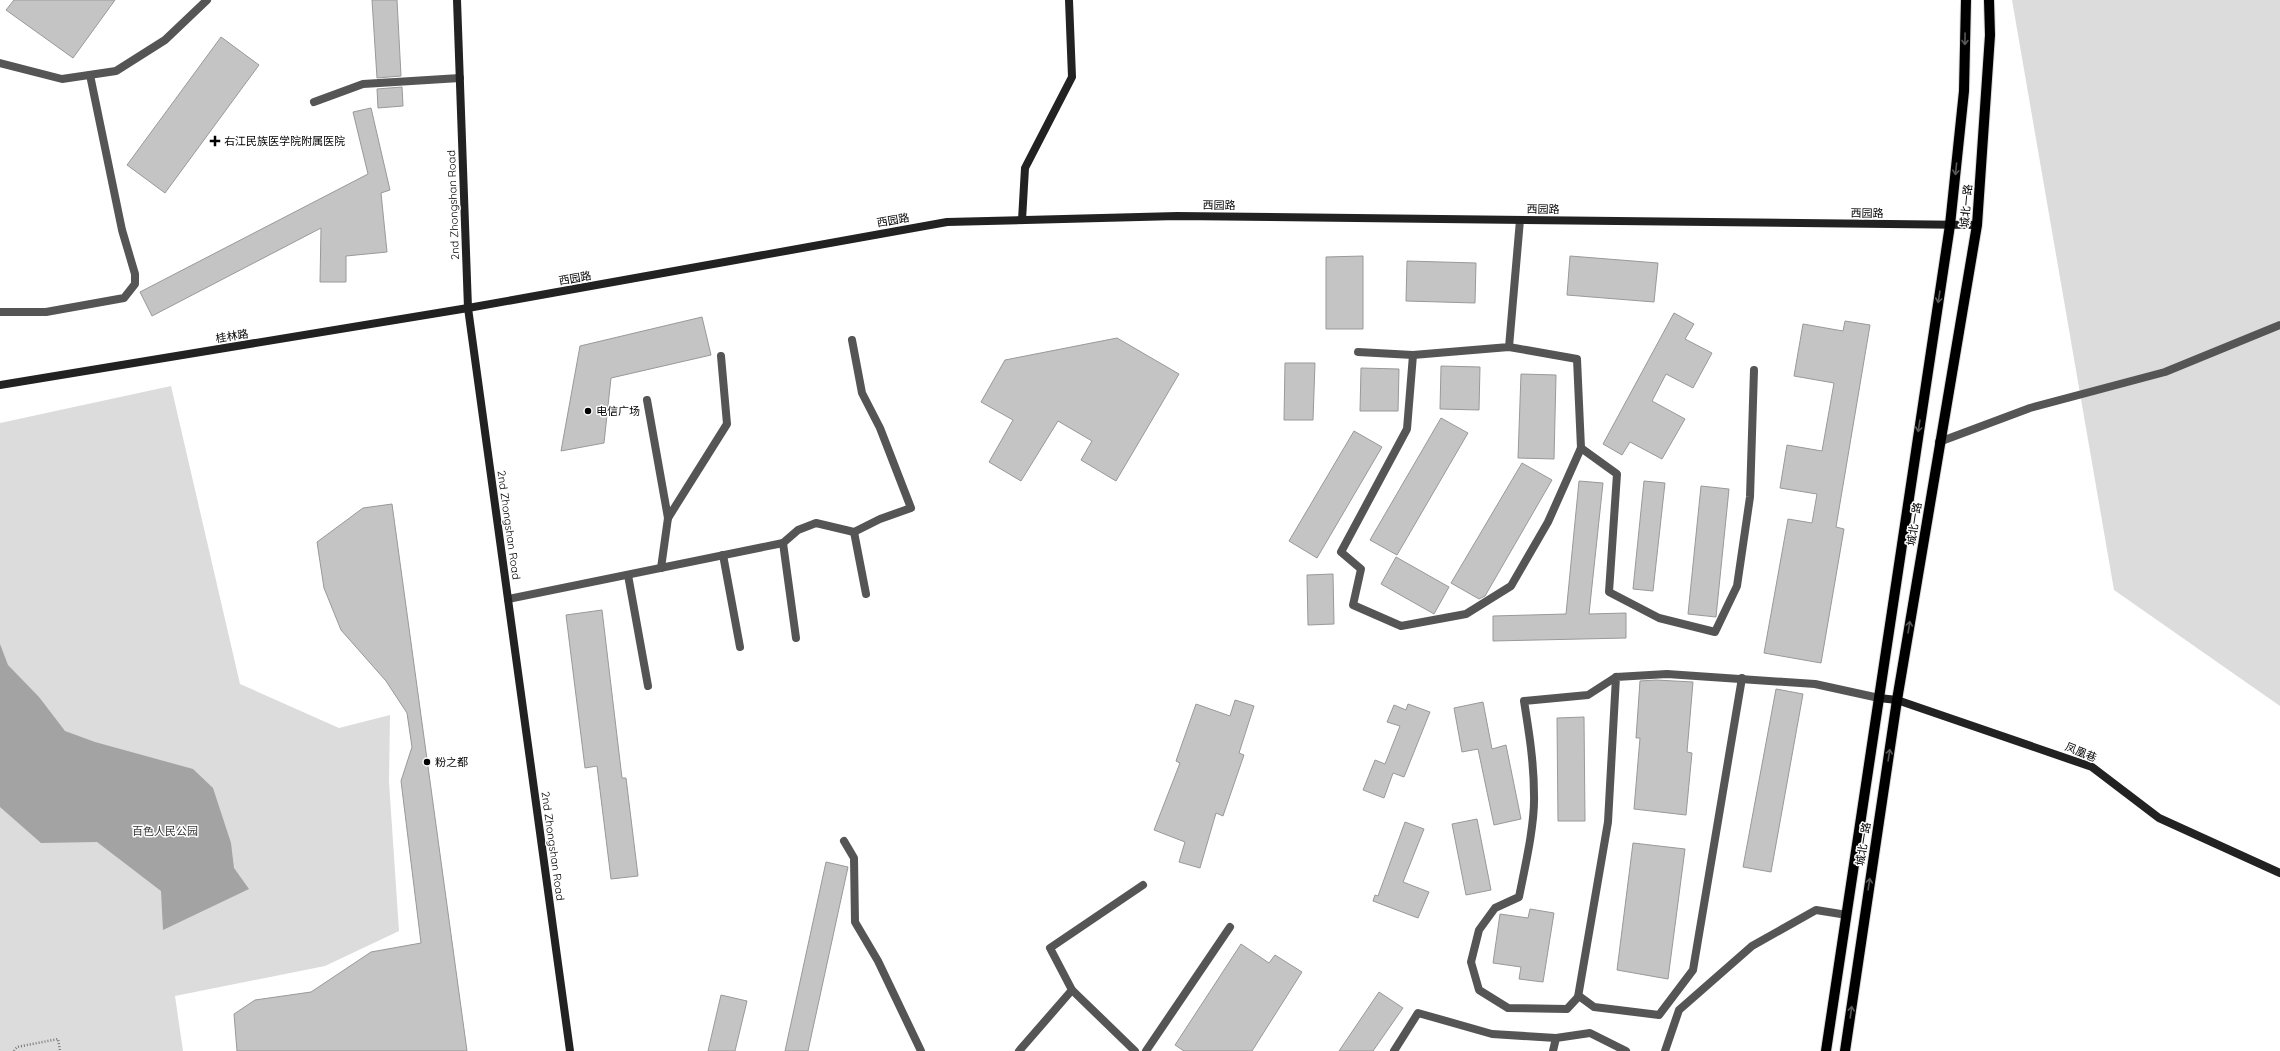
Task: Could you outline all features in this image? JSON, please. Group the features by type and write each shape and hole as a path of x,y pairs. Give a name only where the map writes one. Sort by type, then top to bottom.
{"main road":[{"name":"城北一路","path":"1826,1051 1950,225 1964,91 1966,0"},
{"name":"城北一路","path":"1845,1051 1897,700 1939,442 1977,225 1990,35 1989,0"}],"street":[{"path":"0,63 62,79 116,71 165,40 207,0"},
{"name":"2nd Zhongshan Road","path":"457,0 468,308 570,1051"},
{"path":"1022,220 1025,168 1072,77 1069,0"},
{"path":"0,312 46,312 124,298 135,284 135,274 122,230 90,75"},
{"path":"314,102 363,84 460,78"},
{"name":"西园路","path":"468,308 947,222 1177,216 1977,225"},
{"path":"1509,347 1520,220"},
{"name":"桂林路","path":"0,385 468,308"},
{"path":"1939,442 2030,408 2165,372 2280,324"},
{"path":"508,599 783,544 798,530 816,523 854,532 880,519 911,508 880,428 862,393 852,340"},
{"path":"1358,352 1413,355 1509,347 1578,359 1581,448 1548,522 1511,586 1466,614 1401,626 1353,605 1361,569 1341,552 1407,429 1413,355"},
{"path":"668,518 727,424 721,356"},
{"path":"1581,448 1617,474 1609,592 1659,618 1715,632 1737,586 1750,497 1754,370"},
{"path":"647,400 668,518 661,568"},
{"path":"854,532 866,594"},
{"path":"783,544 796,638"},
{"path":"724,555 740,647"},
{"path":"628,574 648,686"},
{"path":"1616,677 1608,822 1578,997 1567,1009 1508,1008 1479,990 1471,962 1479,930 1494,908 1519,897 1525,871 1534,796 1530,739 1524,701 1588,695 1616,677 1668,674 1815,684 1879,698"},
{"path":"1578,997 1594,1007 1659,1015 1694,970 1742,678"},
{"name":"凤凰巷","path":"1879,698 1897,700 2092,767 2160,818 2280,873"},
{"path":"844,841 854,858 855,922 878,961 921,1051"},
{"path":"1135,1051 1072,990 1050,948 1143,885"},
{"path":"1665,1051 1679,1010 1752,946 1816,910 1847,915"},
{"path":"1146,1051 1230,927"},
{"path":"1019,1051 1072,990"},
{"path":"1394,1051 1418,1013 1492,1034 1556,1038 1590,1033 1626,1051"},
{"path":"1553,1051 1556,1038"}],"path":[{"path":"14,1051 17,1047 58,1039 60,1051"}],"green space":[{"path":"2012,0 2280,0 2280,706 2114,590"},
{"name":"百色人民公园","path":"171,386 240,684 339,728 390,715 389,782 399,931 325,966 175,996 183,1051 0,1051 0,423"}],"shaded area":[{"path":"0,644 8,665 39,697 65,731 95,742 193,769 213,788 231,843 234,868 249,889 163,930 161,891 97,842 41,843 0,807"}],"building":[{"path":"14,0 115,0 73,58 6,10"},
{"path":"372,0 397,0 401,76 377,78"},
{"path":"221,37 259,65 165,193 127,165"},
{"path":"402,87 403,106 378,108 377,89"},
{"path":"371,108 390,190 381,193 387,252 346,256 346,282 320,282 321,228 152,316 140,292 368,174 353,112"},
{"path":"1363,256 1363,329 1326,329 1326,257"},
{"path":"1570,256 1658,263 1654,302 1567,295"},
{"path":"1407,261 1476,263 1475,303 1406,301"},
{"path":"1674,313 1694,324 1685,339 1712,353 1693,388 1666,374 1652,401 1685,419 1662,459 1630,442 1622,455 1603,444"},
{"name":"电信广场","path":"702,317 711,355 611,378 604,443 561,451 580,346"},
{"path":"1845,321 1870,325 1836,527 1844,529 1821,663 1764,653 1788,519 1812,523 1817,494 1780,488 1787,445 1822,451 1834,383 1794,376 1803,324 1843,331"},
{"path":"1117,338 1179,374 1116,481 1081,460 1092,441 1058,421 1021,481 989,462 1013,420 981,402 1005,360"},
{"path":"1285,363 1315,363 1313,420 1284,420"},
{"path":"1441,366 1480,367 1479,410 1440,409"},
{"path":"1361,368 1399,369 1398,411 1360,411"},
{"path":"1521,374 1556,375 1554,459 1518,458"},
{"path":"1441,418 1468,433 1397,555 1370,540"},
{"path":"1354,431 1382,447 1317,558 1289,541"},
{"path":"1522,463 1552,480 1485,596 1479,599 1451,583"},
{"path":"1579,481 1603,483 1589,614 1626,613 1626,638 1493,641 1493,616 1566,614"},
{"path":"1644,481 1665,483 1653,591 1633,589"},
{"path":"1701,486 1729,489 1716,617 1688,614"},
{"path":"392,504 467,1051 237,1051 234,1014 255,1000 311,992 371,952 421,943 401,781 412,747 407,713 386,681 341,630 324,588 317,542 363,508"},
{"path":"1396,557 1449,587 1434,614 1381,584"},
{"path":"1333,574 1334,624 1308,625 1307,575"},
{"path":"602,610 622,778 626,778 638,876 611,879 597,766 585,768 566,615"},
{"path":"1656,680 1693,682 1687,752 1692,753 1686,815 1634,809 1640,738 1636,738 1640,681"},
{"path":"1776,689 1803,694 1771,872 1743,867"},
{"path":"1235,700 1254,706 1239,753 1244,755 1223,816 1216,813 1200,868 1179,862 1185,842 1154,830 1180,763 1176,761 1196,704 1230,716"},
{"path":"1483,702 1492,749 1506,745 1521,819 1494,825 1478,749 1462,752 1454,708"},
{"path":"1408,704 1430,712 1404,777 1393,773 1384,798 1363,790 1375,760 1385,764 1400,726 1387,722 1394,705 1406,710"},
{"path":"1584,717 1585,821 1558,821 1557,718"},
{"path":"1477,819 1491,890 1466,895 1452,824"},
{"path":"1405,822 1424,829 1403,882 1429,892 1418,918 1373,901 1375,895 1378,896"},
{"path":"1633,843 1685,849 1668,979 1617,970"},
{"path":"826,862 848,867 808,1051 785,1051"},
{"path":"1530,909 1554,913 1543,982 1519,979 1521,967 1493,963 1500,914 1528,918"},
{"path":"1241,944 1269,963 1275,955 1302,972 1252,1051 1184,1051 1175,1045"},
{"path":"1379,992 1403,1008 1373,1051 1339,1051"},
{"path":"721,995 747,1001 735,1051 708,1051"}],"place":[{"name":"右江民族医学院附属医院","path":"215,141"},
{"name":"电信广场","path":"588,411"},
{"name":"粉之都","path":"427,762"}]}
